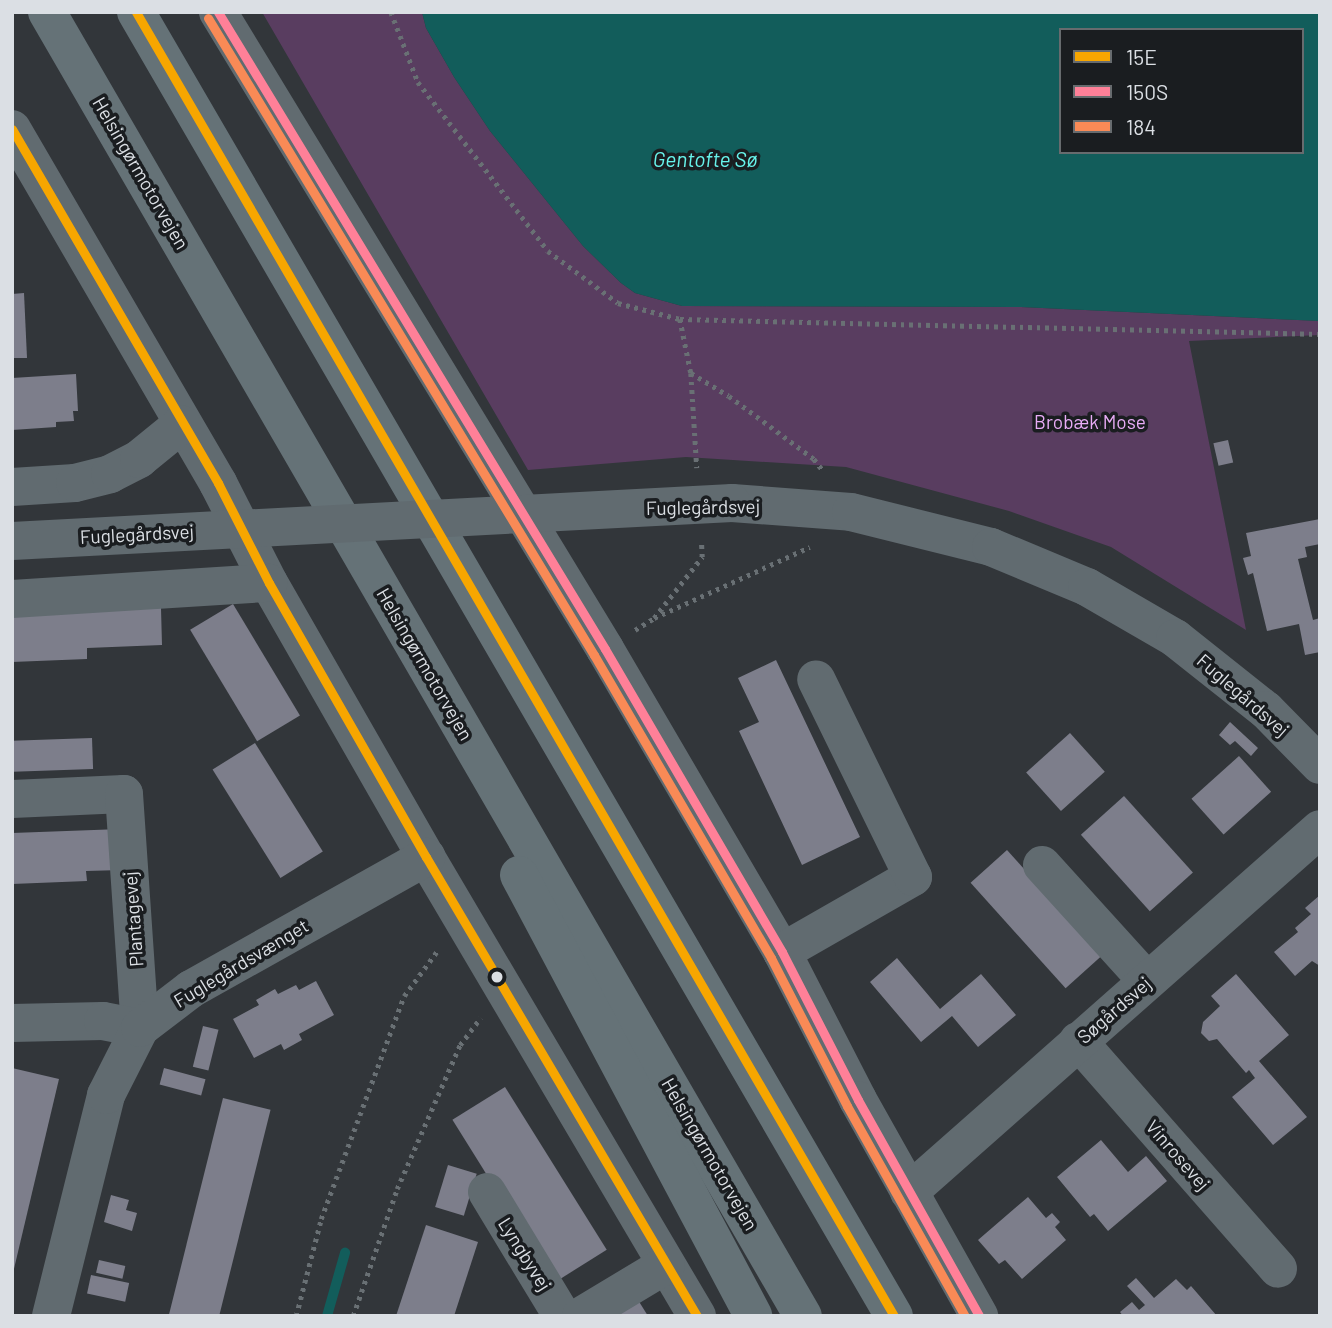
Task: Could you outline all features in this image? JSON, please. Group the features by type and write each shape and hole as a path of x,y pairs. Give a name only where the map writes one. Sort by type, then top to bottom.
{"highway":[{"name":"Helsingørmotorvejen","path":"47,12 803,1316"},
{"path":"136,12 894,1316"},
{"path":"470,742 470,783 752,1316"}],"street":[{"path":"218,12 597,638 782,952 909,1192 979,1316"},
{"path":"12,129 426,857 697,1316"},
{"path":"12,487 75,483 110,474 139,459 182,424"},
{"name":"Fuglegårdsvej","path":"12,541 732,503 851,512 990,547 1087,587 1175,638 1266,709 1320,765"},
{"path":"12,599 270,583"},
{"path":"782,952 913,877 817,679"},
{"name":"Plantagevej","path":"12,799 124,794 140,1028"},
{"name":"Søgårdsvej","path":"909,1192 1320,829"},
{"name":"Fuglegårdsvænget","path":"51,1316 106,1095 140,1028 191,989 426,857"},
{"path":"1042,865 1147,981"},
{"path":"12,1023 103,1021 140,1028"},
{"name":"Vinrosevej","path":"1078,1041 1278,1269"},
{"name":"Lyngbyvej","path":"487,1192 562,1316"},
{"path":"581,1316 666,1265"}],"path":[{"path":"391,12 418,82 548,251 618,303 680,319 1320,334"},
{"path":"653,618 826,540 851,512 814,459 729,396 691,373 680,319"},
{"path":"296,1316 321,1219 404,996 463,916"},
{"path":"353,1316 397,1189 460,1045 503,986"}],"green space":[{"name":"Brobæk Mose","path":"262,12 422,12 426,28 454,77 490,131 583,246 635,293 682,306 1021,307 1320,321 1320,335 1189,341 1246,630 1111,547 1009,511 846,467 686,457 528,470"}],"water":[{"name":"Gentofte Sø","path":"422,12 1320,12 1320,321 1021,307 682,306 635,293 583,246 490,131 426,28"}],"building":[{"path":"24,293 27,358 12,358 12,294"},
{"path":"76,374 78,411 73,411 74,421 56,422 56,427 12,430 12,378"},
{"path":"1228,440 1233,462 1219,466 1213,443"},
{"path":"1320,519 1320,544 1305,547 1307,557 1298,559 1313,620 1320,618 1320,652 1305,655 1299,624 1267,631 1253,573 1248,575 1243,558 1251,556 1246,533"},
{"path":"233,604 300,715 257,741 190,630"},
{"path":"161,608 162,645 87,648 87,659 12,662 12,613"},
{"path":"776,660 860,837 802,865 739,731 759,722 738,678"},
{"path":"1230,722 1258,748 1251,756 1235,741 1230,745 1219,735"},
{"path":"1070,733 1105,772 1061,811 1026,772"},
{"path":"92,738 93,769 13,772 12,741"},
{"path":"255,743 323,852 280,878 213,769"},
{"path":"1239,756 1271,792 1224,834 1191,799"},
{"path":"1124,796 1193,873 1150,911 1081,835"},
{"path":"121,829 122,870 86,871 87,881 12,884 12,833"},
{"path":"1007,850 1102,956 1066,988 971,883"},
{"path":"1320,895 1320,966 1312,961 1295,976 1274,952 1298,932 1295,928 1311,914 1305,908"},
{"path":"897,958 940,1009 981,974 1016,1015 978,1047 952,1016 921,1042 870,982"},
{"path":"1236,974 1289,1035 1259,1061 1307,1117 1273,1145 1232,1097 1255,1078 1249,1070 1246,1073 1217,1039 1209,1041 1201,1033 1203,1022 1220,1006 1211,996"},
{"path":"316,981 334,1015 299,1034 302,1040 284,1050 281,1044 254,1058 233,1019 259,1005 256,1000 275,989 278,994 296,985 299,990"},
{"path":"203,1026 219,1030 208,1071 193,1067"},
{"path":"12,1068 59,1079 13,1273 12,1273"},
{"path":"164,1068 206,1079 201,1096 160,1084"},
{"path":"505,1087 607,1250 554,1283 452,1120"},
{"path":"223,1098 271,1110 219,1316 169,1315"},
{"path":"1101,1140 1128,1172 1146,1156 1167,1181 1108,1231 1094,1214 1090,1217 1057,1177"},
{"path":"448,1165 477,1174 464,1216 435,1207"},
{"path":"111,1195 129,1200 126,1210 137,1213 132,1231 104,1222"},
{"path":"1028,1197 1046,1218 1052,1213 1060,1222 1055,1227 1066,1240 1022,1279 1005,1260 999,1264 978,1240"},
{"path":"426,1225 478,1242 454,1316 396,1316"},
{"path":"99,1260 125,1266 122,1279 96,1273"},
{"path":"91,1275 129,1283 125,1302 87,1294"},
{"path":"1136,1278 1154,1298 1176,1279 1187,1290 1191,1286 1217,1316 1123,1316 1120,1312 1132,1302 1139,1310 1145,1305 1127,1286"},
{"path":"638,1300 648,1316 612,1316"}],"waterway":[{"path":"327,1316 345,1253"}],"transit line":[{"name":"15E","path":"136,12 894,1316"},
{"name":"150S","path":"218,12 605,649 782,952 858,1100 979,1316"},
{"name":"184","path":"208,18 594,655 771,958 847,1106 965,1316"},
{"name":"15E","path":"12,129 218,483 269,583 426,857 697,1316"}]}
